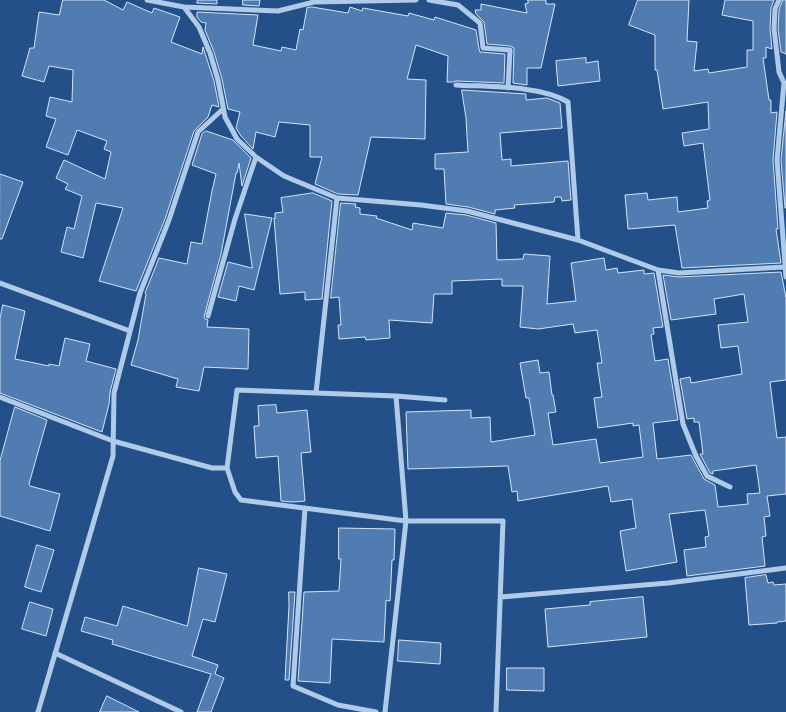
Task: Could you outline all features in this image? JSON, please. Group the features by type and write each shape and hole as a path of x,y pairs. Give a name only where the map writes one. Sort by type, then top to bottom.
{"street":[{"path":"147,0 184,7 278,11 326,1 416,0"},
{"path":"429,0 458,5 480,23 484,48 510,50 508,88"},
{"path":"779,0 775,9 774,28 779,72 784,83 777,160 786,277"},
{"path":"184,7 199,27 210,53 218,80 225,117 237,139 256,157 284,176 337,198 467,211 578,240 658,270 679,272 784,266"},
{"path":"779,72 786,73"},
{"path":"456,85 535,90 562,98 568,102 578,240"},
{"path":"38,712 113,456 114,393 140,293 169,220 198,132 223,109"},
{"path":"208,316 235,219 256,157"},
{"path":"316,393 337,198"},
{"path":"658,270 683,424 696,456 707,476 730,487"},
{"path":"0,283 130,330"},
{"path":"445,400 396,396 237,390 227,468 235,492 241,500 406,521 504,521 496,712"},
{"path":"385,712 406,521 396,396"},
{"path":"0,397 113,441 212,468 227,468"},
{"path":"305,508 293,686 338,704 376,712"},
{"path":"501,597 668,583 786,568"},
{"path":"55,654 181,712"}],"building":[{"path":"63,0 104,0 123,10 127,2 152,13 154,8 180,17 171,42 202,54 203,47 214,81 219,107 212,105 208,117 194,131 165,219 136,291 99,281 123,208 96,203 83,258 61,252 67,227 74,229 82,196 65,189 68,184 56,178 64,160 105,179 111,152 104,149 107,141 77,130 68,155 46,147 56,119 46,116 50,97 72,102 73,70 49,66 44,82 22,76 30,48 34,48 39,12 59,15"},
{"path":"198,0 217,0 217,4 197,3"},
{"path":"243,0 260,0 259,6 243,5"},
{"path":"528,0 546,0 546,4 555,4 541,68 527,68 527,85 513,83 514,48 487,44 484,22 476,14 475,10 481,10 481,4 527,13 525,4 528,3"},
{"path":"638,0 689,0 687,41 697,42 694,71 708,69 709,73 747,67 747,50 753,50 753,21 722,15 725,0 774,0 771,8 770,28 772,49 766,47 766,58 763,58 769,100 771,100 771,113 777,112 773,160 778,229 776,229 781,263 682,268 675,225 628,229 625,195 647,193 648,200 677,197 678,212 708,208 707,201 710,200 703,143 684,146 682,133 709,129 708,102 663,109 657,70 655,70 655,35 629,25"},
{"path":"783,0 786,0 786,54 781,52 778,28 779,10"},
{"path":"312,7 348,13 350,7 362,11 363,8 408,16 409,13 434,20 435,17 476,30 480,52 505,54 504,83 447,82 448,56 416,45 407,79 426,80 425,139 371,137 358,195 338,194 315,184 322,157 310,157 310,125 279,122 275,137 256,132 253,149 241,136 236,128 240,112 228,109 222,79 205,30 206,23 201,22 197,17 197,12 258,15 253,45 281,51 282,47 296,50 300,29 303,30 307,8"},
{"path":"586,58 586,63 598,61 600,81 558,86 556,61"},
{"path":"462,90 526,94 526,100 547,98 560,103 562,128 500,133 502,160 511,159 511,166 568,161 571,200 562,201 561,197 555,197 554,202 514,205 515,208 495,210 495,214 446,204 444,169 435,169 435,154 468,152"},
{"path":"786,111 786,208 785,208 781,160"},
{"path":"206,131 233,140 251,158 242,186 239,163 236,173 221,254 204,317 208,320 207,327 249,329 248,369 204,367 199,391 176,387 178,379 131,365 138,340 145,293 159,258 187,264 191,242 202,244 216,174 192,165 202,134"},
{"path":"0,174 23,182 2,239 0,239"},
{"path":"313,193 332,201 322,299 305,300 305,292 280,294 274,218 275,213 283,212 281,198"},
{"path":"341,203 356,204 355,207 360,208 360,214 377,216 376,218 412,230 413,223 443,228 446,213 466,215 496,223 497,260 523,259 524,254 550,256 547,304 576,301 571,263 604,258 606,270 617,268 618,273 644,270 644,274 654,273 663,327 653,328 654,334 651,335 655,361 668,359 678,420 653,423 657,459 691,455 704,479 715,485 718,507 748,504 747,494 760,493 756,465 710,473 700,454 703,454 699,422 694,422 694,418 687,419 680,379 690,377 691,383 742,374 738,346 721,348 718,325 748,322 744,294 714,299 716,314 671,320 663,275 679,277 781,272 786,298 786,380 770,382 777,438 786,437 786,494 767,496 770,516 764,517 766,536 762,537 765,566 687,576 684,550 706,547 705,537 709,536 705,510 669,514 677,562 626,571 620,531 636,528 632,499 611,502 608,486 518,501 517,491 512,492 508,466 408,469 406,412 471,410 471,418 490,417 491,442 535,435 529,398 526,398 520,363 538,360 540,373 549,372 556,412 548,413 553,445 596,439 600,463 643,457 639,425 633,426 633,423 598,428 594,398 602,397 597,363 602,363 597,330 575,333 573,324 538,329 520,327 523,286 502,286 502,279 452,281 452,294 434,294 432,323 389,320 390,338 366,340 365,337 339,339 338,325 341,325 339,297 331,298"},
{"path":"245,214 272,218 254,290 239,286 236,301 218,297 228,262 252,268"},
{"path":"3,305 25,311 15,359 49,366 49,364 59,366 65,338 90,344 86,361 116,369 102,432 0,393 0,319"},
{"path":"276,405 277,413 307,410 311,452 301,453 305,501 281,501 278,456 256,458 254,426 259,426 258,406"},
{"path":"15,407 47,420 29,484 30,486 60,494 50,531 0,516 0,461"},
{"path":"339,528 395,529 390,601 386,600 384,642 332,639 330,683 298,681 304,592 339,591 341,559 339,559"},
{"path":"37,545 54,550 41,592 25,587"},
{"path":"199,568 227,574 215,622 203,619 192,656 218,665 215,674 224,678 211,712 197,712 211,674 112,644 113,640 81,631 85,617 117,626 123,606 187,626"},
{"path":"766,575 768,583 773,582 774,585 786,584 786,621 749,625 745,578"},
{"path":"289,592 295,592 289,680 285,680 289,606"},
{"path":"643,597 647,637 548,647 545,609"},
{"path":"30,602 53,609 46,636 22,629"},
{"path":"399,640 441,643 440,664 398,661"},
{"path":"507,668 544,668 544,691 507,690"},
{"path":"107,696 139,712 100,712"}]}
